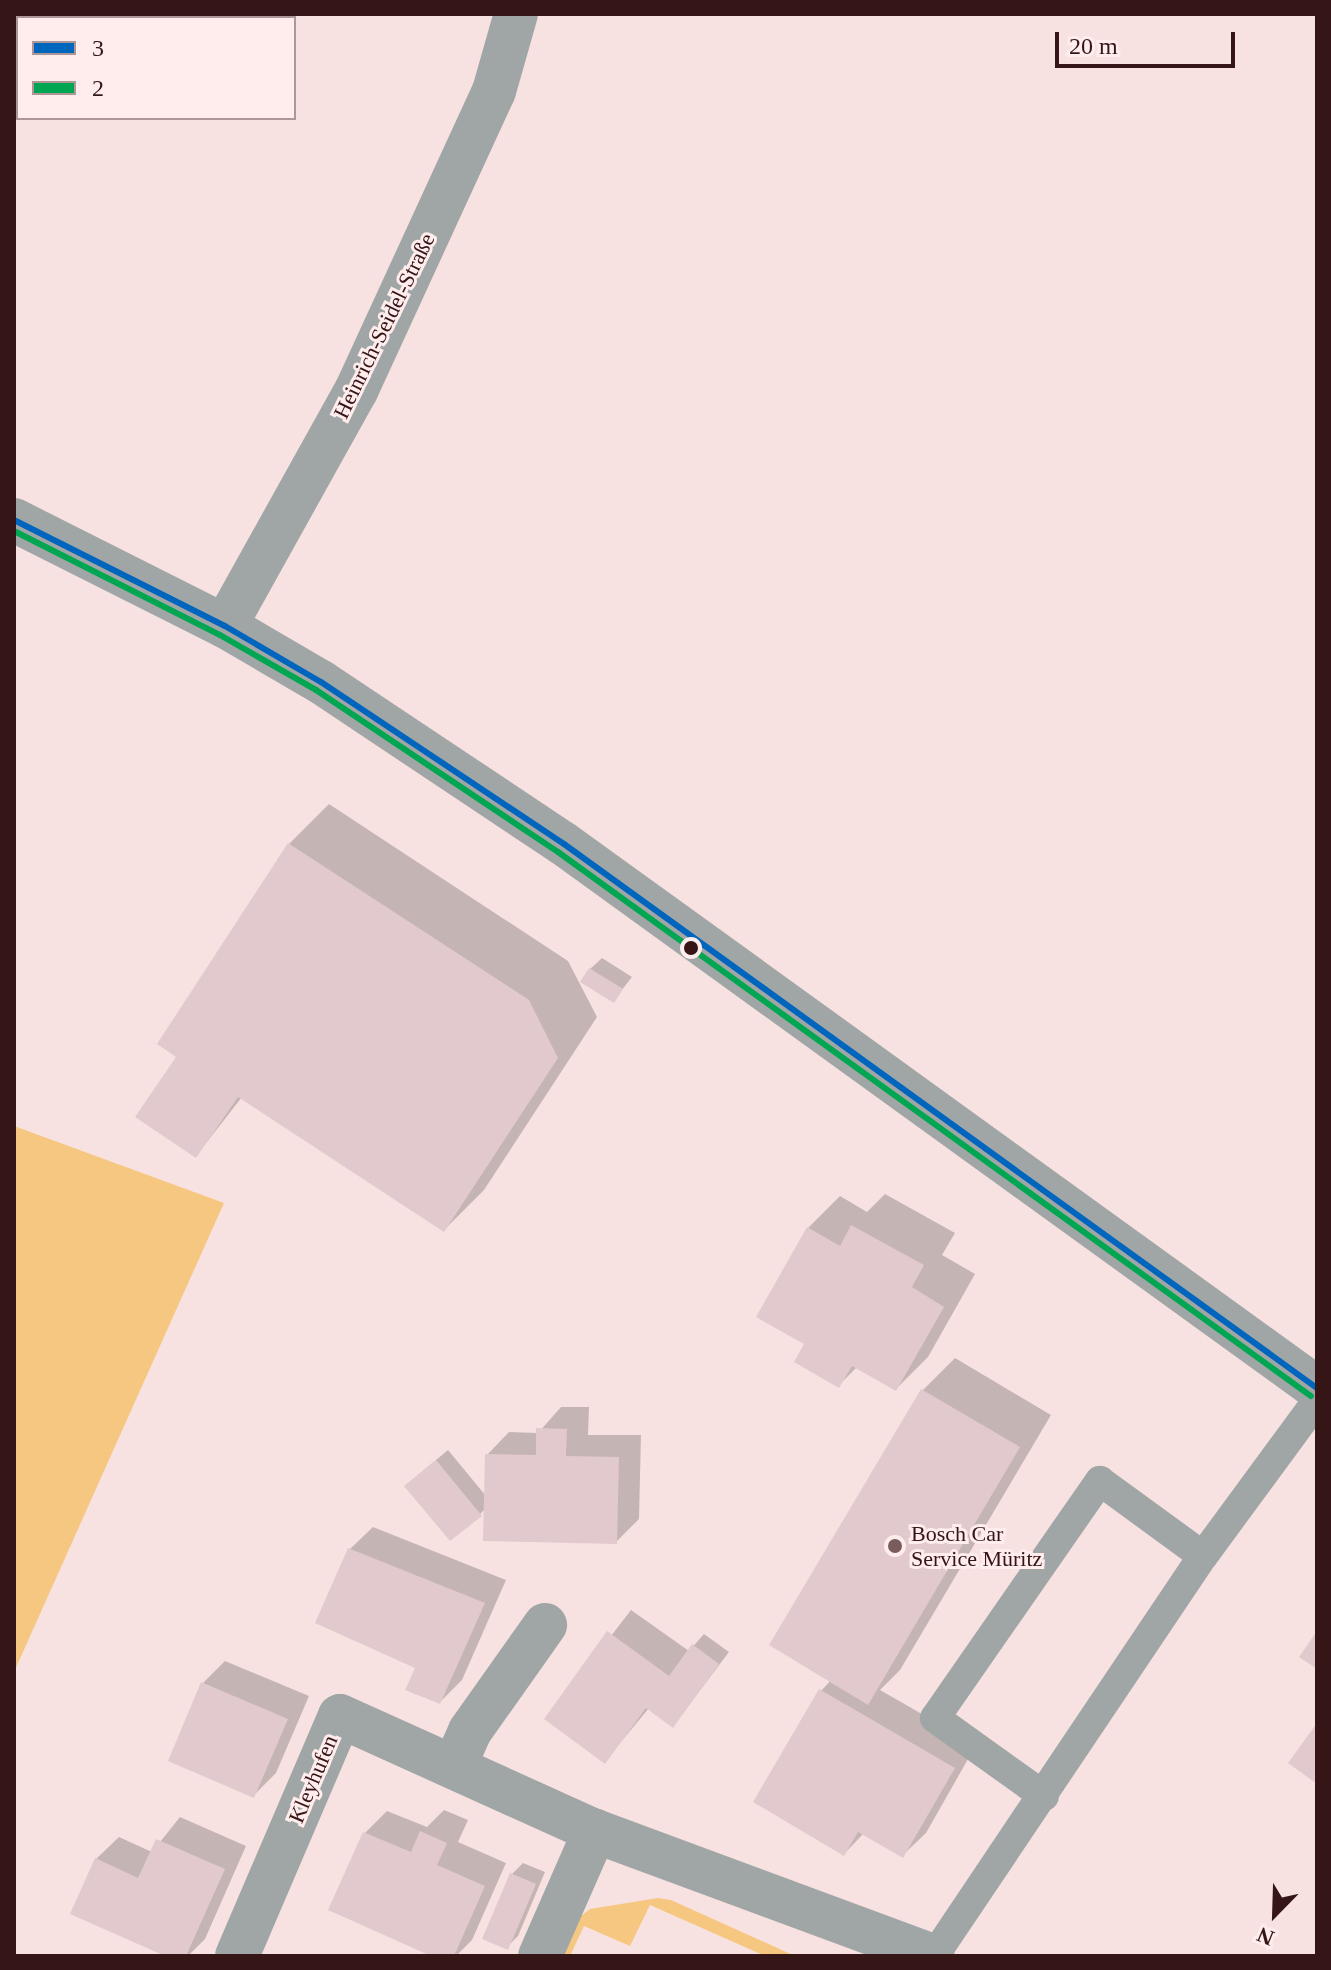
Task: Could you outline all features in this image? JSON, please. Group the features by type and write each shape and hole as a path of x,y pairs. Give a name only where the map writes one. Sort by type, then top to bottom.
{"street":[{"name":"Heinrich-Seidel-Straße","path":"225,626 356,391 494,91 516,14"},
{"path":"14,520 225,626 321,682 564,844 1317,1388"},
{"path":"454,1767 470,1731 545,1625"},
{"name":"Kleyhufen","path":"237,1956 340,1716 595,1831 934,1956"},
{"path":"540,1956 595,1831"}],"lane":[{"path":"934,1956 1203,1556 1317,1401"},
{"path":"1044,1796 935,1718 1100,1481 1203,1556"}],"shaded area":[{"path":"14,1126 224,1203 14,1672"},
{"path":"658,1898 671,1900 795,1956 765,1956 650,1905 630,1946 584,1926 570,1956 559,1956 576,1920 590,1909"}],"building":[{"path":"288,843 529,1000 558,1058 444,1232 238,1097 196,1158 135,1117 176,1057 157,1044"},
{"path":"589,968 623,989 614,1003 580,982"},
{"path":"851,1225 924,1265 912,1287 944,1307 896,1391 852,1366 839,1388 794,1362 804,1344 756,1317 807,1227 840,1246"},
{"name":"Bosch Car Service Müritz","path":"921,1389 1020,1447 868,1705 769,1645"},
{"path":"536,1428 567,1429 566,1456 619,1457 617,1544 483,1541 485,1454 536,1455"},
{"path":"436,1460 482,1516 450,1541 404,1486"},
{"path":"348,1548 485,1603 440,1704 405,1690 415,1668 315,1623"},
{"path":"607,1631 669,1676 692,1644 719,1664 673,1728 646,1708 605,1764 544,1719"},
{"path":"1317,1631 1317,1669 1299,1657"},
{"path":"201,1682 288,1719 254,1798 168,1761"},
{"path":"819,1689 955,1768 903,1858 858,1832 844,1856 753,1802"},
{"path":"1317,1723 1317,1784 1288,1763"},
{"path":"420,1831 447,1843 437,1865 485,1886 454,1956 431,1956 328,1910 363,1832 411,1852"},
{"path":"156,1839 225,1869 186,1956 165,1956 70,1914 95,1858 138,1878"},
{"path":"510,1873 536,1884 508,1950 482,1939"}],"transit line":[{"name":"3","path":"14,520 225,626 321,682 564,844 1317,1388"},
{"name":"2","path":"14,531 220,635 316,690 558,852 1311,1396"}],"place":[{"name":"Bosch Car Service Müritz","path":"895,1546"}]}
